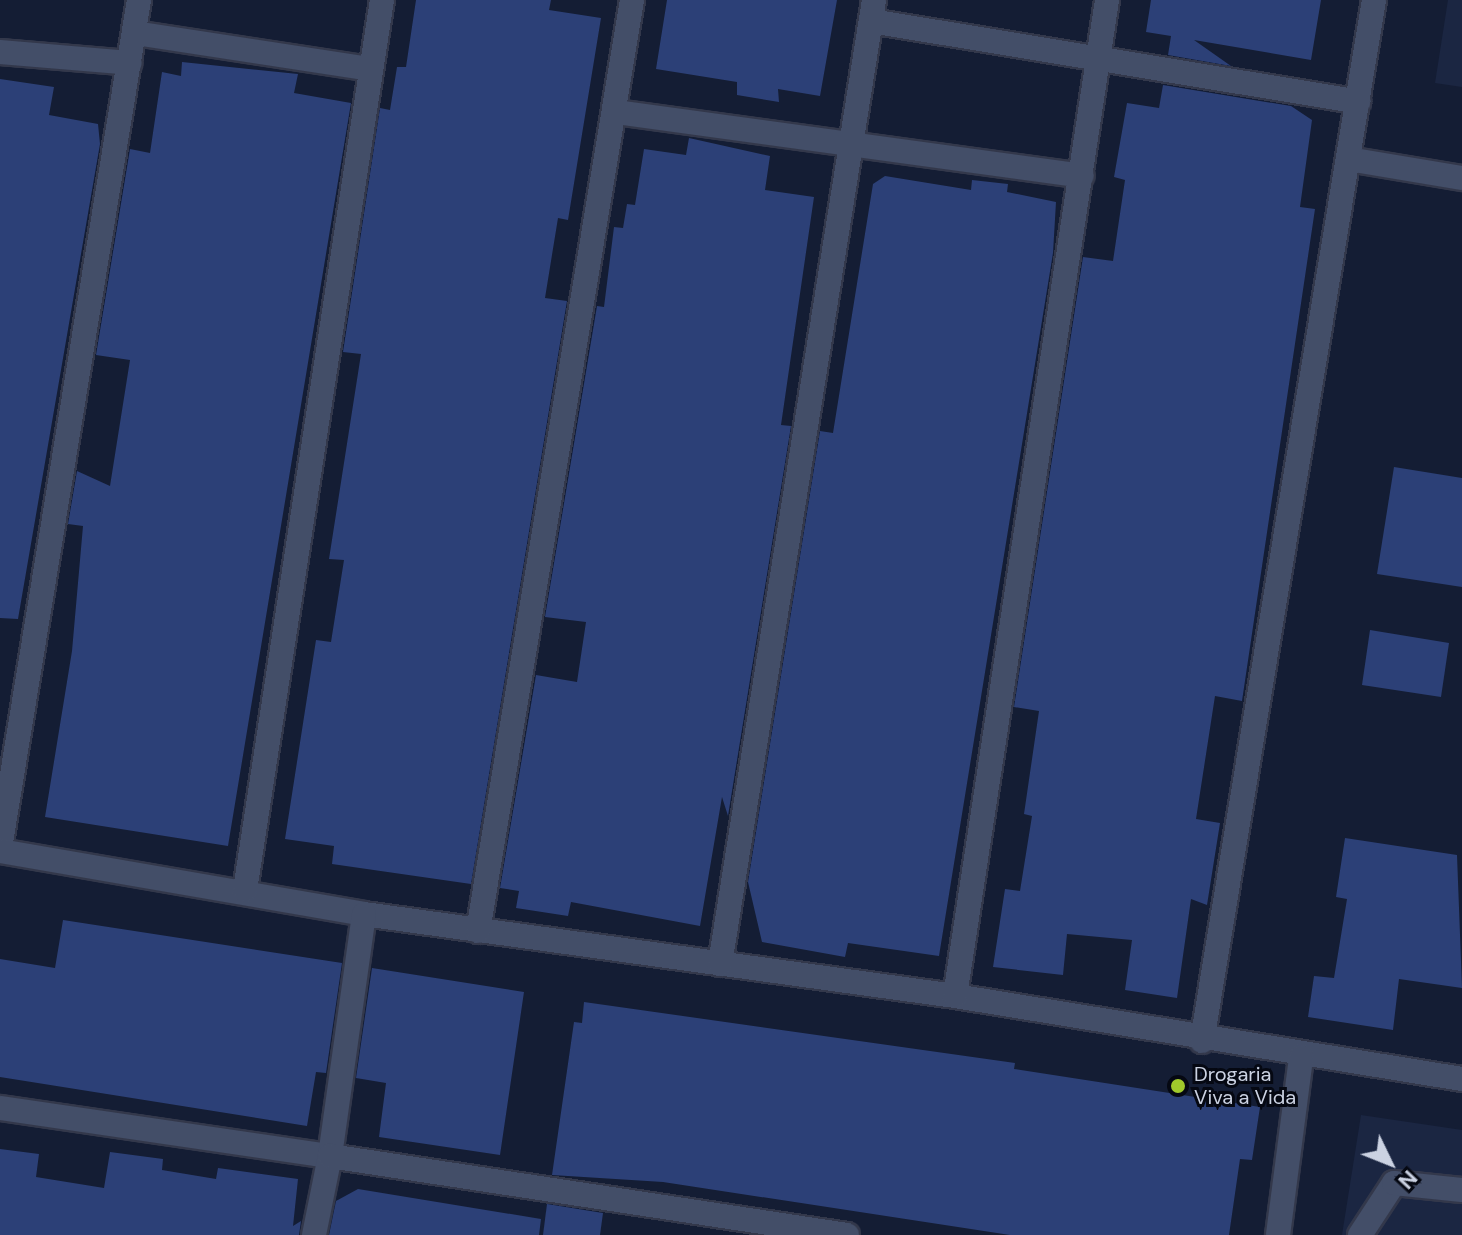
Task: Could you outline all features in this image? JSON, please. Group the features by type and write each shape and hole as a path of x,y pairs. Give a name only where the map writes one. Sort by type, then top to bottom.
{"street":[{"path":"139,0 0,850 245,890 364,914 955,996 1202,1041 1462,1079"},
{"path":"245,890 382,0"},
{"path":"478,931 616,112 632,0"},
{"path":"955,996 1107,0"},
{"path":"1202,1041 1374,0"},
{"path":"720,964 872,10 1098,56 1358,102"},
{"path":"135,33 370,69"},
{"path":"0,52 130,63"},
{"path":"616,112 1082,176"},
{"path":"1348,159 1462,178"},
{"path":"314,1235 330,1156 364,914"},
{"path":"1278,1235 1301,1057"},
{"path":"0,1108 847,1235"},
{"path":"1360,1235 1394,1183 1462,1190"}],"shaded area":[{"path":"1448,0 1462,0 1462,87 1435,83"},
{"path":"1361,1115 1462,1130 1462,1235 1342,1235"}],"building":[{"path":"416,0 551,0 549,10 601,18 568,220 558,218 545,298 567,301 471,884 332,864 334,846 285,839 316,640 331,642 344,560 329,559 361,354 343,352 380,108 390,110 397,67 406,67"},
{"path":"667,0 837,0 820,96 778,89 779,102 737,95 737,82 656,69"},
{"path":"1151,0 1321,0 1311,60 1194,40 1231,66 1168,55 1171,36 1146,32"},
{"path":"182,62 298,74 294,93 351,103 228,846 45,817 72,651 83,526 68,524 77,471 110,486 130,360 96,355 130,149 150,153 162,72 181,76"},
{"path":"0,79 54,87 49,115 98,124 100,144 18,619 0,618"},
{"path":"1163,85 1291,106 1312,120 1300,207 1315,209 1242,701 1215,696 1196,819 1220,823 1207,905 1191,899 1177,998 1125,990 1132,940 1067,934 1063,975 993,967 1005,889 1020,891 1032,816 1024,814 1039,711 1014,707 1083,257 1113,261 1125,180 1114,177 1127,103 1159,108"},
{"path":"689,138 770,156 765,190 814,197 781,425 791,426 728,816 722,797 700,926 571,902 568,916 516,908 519,891 500,888 536,675 577,682 586,622 545,617 597,306 604,307 614,227 623,228 627,204 635,205 644,149 686,155"},
{"path":"885,176 971,190 972,180 1008,184 1007,192 1056,202 1053,253 939,956 848,943 845,957 762,942 748,882 820,431 833,433 873,184"},
{"path":"1394,467 1462,478 1462,587 1377,574"},
{"path":"1370,630 1449,643 1441,697 1362,685"},
{"path":"1345,838 1457,855 1462,988 1399,979 1393,1030 1308,1017 1314,976 1334,978 1347,899 1336,897"},
{"path":"63,920 342,963 326,1073 316,1072 307,1126 0,1077 0,959 55,968"},
{"path":"372,968 524,992 500,1155 379,1137 386,1083 356,1078"},
{"path":"584,1002 1015,1063 1014,1069 1260,1107 1252,1160 1240,1159 1229,1235 1010,1235 663,1182 552,1175 574,1022 582,1023"},
{"path":"0,1149 39,1154 36,1177 104,1188 110,1152 163,1159 162,1170 216,1179 218,1168 298,1179 293,1226 301,1221 299,1235 0,1235"},
{"path":"358,1189 541,1219 539,1235 329,1235 336,1201"},
{"path":"547,1204 603,1213 600,1235 543,1235"}],"place":[{"name":"Drogaria Viva a Vida","path":"1178,1086"}]}
